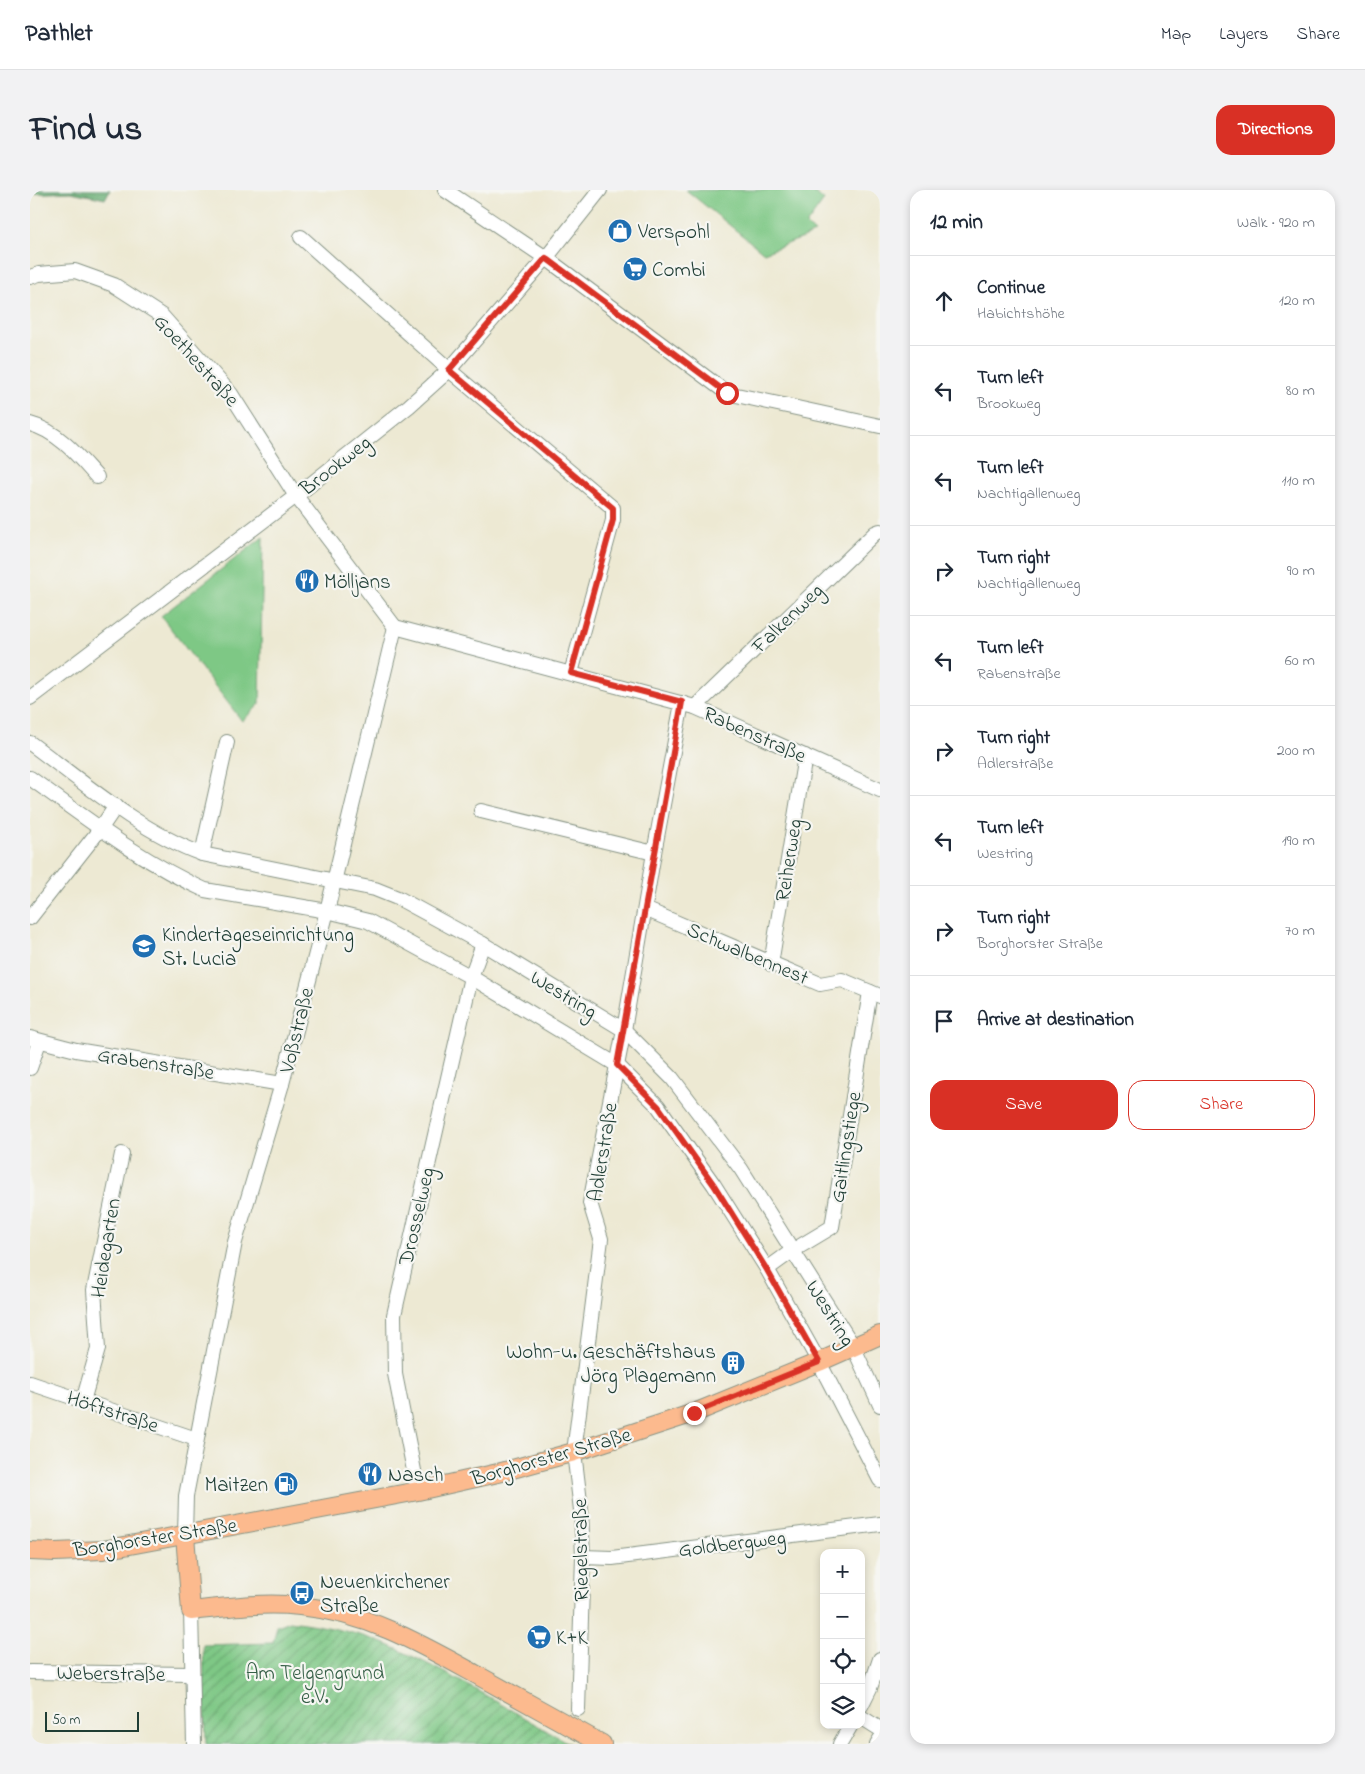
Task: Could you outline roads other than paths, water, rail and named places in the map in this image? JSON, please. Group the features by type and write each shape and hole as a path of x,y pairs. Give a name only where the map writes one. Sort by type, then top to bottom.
{"main road":[{"name":"Borghorster Straße","path":"30,1551 95,1551 418,1491 498,1473 574,1452 694,1413 880,1335"},
{"path":"185,1535 191,1611 264,1604 292,1605 318,1608 383,1626 418,1642 602,1744"}],"street":[{"path":"445,190 546,258 727,393 880,426"},
{"name":"Brookweg","path":"30,698 296,496 409,406 449,370 546,258 600,190"},
{"path":"301,237 449,370 613,508 613,520 571,673"},
{"name":"Goethestraße","path":"30,276 75,271 114,284 162,316 231,394 296,496"},
{"path":"30,424 41,427 73,450 97,477"},
{"path":"296,496 395,627"},
{"name":"Falkenweg","path":"688,705 875,533 880,531"},
{"name":"Rabenstraße","path":"395,627 688,705 880,790"},
{"name":"Voßstraße","path":"185,1535 186,1496 236,1242 282,1084 327,910 395,627"},
{"name":"Adlerstraße","path":"574,1452 601,1239 590,1203 624,1030 654,852 688,705"},
{"path":"202,854 227,742"},
{"name":"Westring","path":"30,743 139,823 187,849 202,854 374,889 400,899 483,944 624,1030 672,1078 741,1169 853,1346 880,1405"},
{"name":"Reiherweg","path":"770,964 805,756"},
{"name":"Westring","path":"30,778 157,866 205,890 327,910 368,921 470,977 617,1065 658,1106 714,1185 767,1270 819,1362 880,1480"},
{"path":"30,918 101,828 116,806"},
{"path":"481,811 654,852"},
{"name":"Schwalbennest","path":"645,909 820,984 842,980 875,994"},
{"name":"Drosselweg","path":"418,1491 394,1374 394,1315 470,977 483,944"},
{"name":"Gaitlingstiege","path":"792,1250 832,1227 875,994"},
{"path":"30,1068 34,1040"},
{"name":"Grabenstraße","path":"34,1040 76,1050 282,1084"},
{"name":"Heidegarten","path":"83,1401 98,1348 94,1290 122,1154"},
{"path":"767,1270 792,1250"},
{"name":"Höftstraße","path":"30,1383 196,1439"},
{"name":"Riegelstraße","path":"574,1452 581,1510 583,1557 578,1709"},
{"name":"Goldbergweg","path":"583,1557 612,1558 880,1524"},
{"path":"191,1611 194,1744"},
{"path":"865,1698 880,1659"},
{"name":"Weberstraße","path":"30,1672 191,1674"},
{"path":"865,1720 880,1729"},
{"path":"840,1744 848,1729"},
{"path":"877,1744 880,1739"}],"place":[{"name":"Verspohl","path":"620,231"},
{"name":"Combi","path":"635,269"},
{"name":"Mölljans","path":"307,581"},
{"name":"Kindertageseinrichtung St. Lucia","path":"144,946"},
{"name":"Wohn-u. Geschäftshaus Jörg Plagemann","path":"733,1363"},
{"name":"Nasch","path":"370,1474"},
{"name":"Maitzen","path":"286,1484"},
{"name":"Neuenkirchener Straße","path":"302,1593"},
{"name":"K+K","path":"539,1637"}],"park label":[{"name":"Am Telgengrund e.V.","path":"315,1684"}]}
